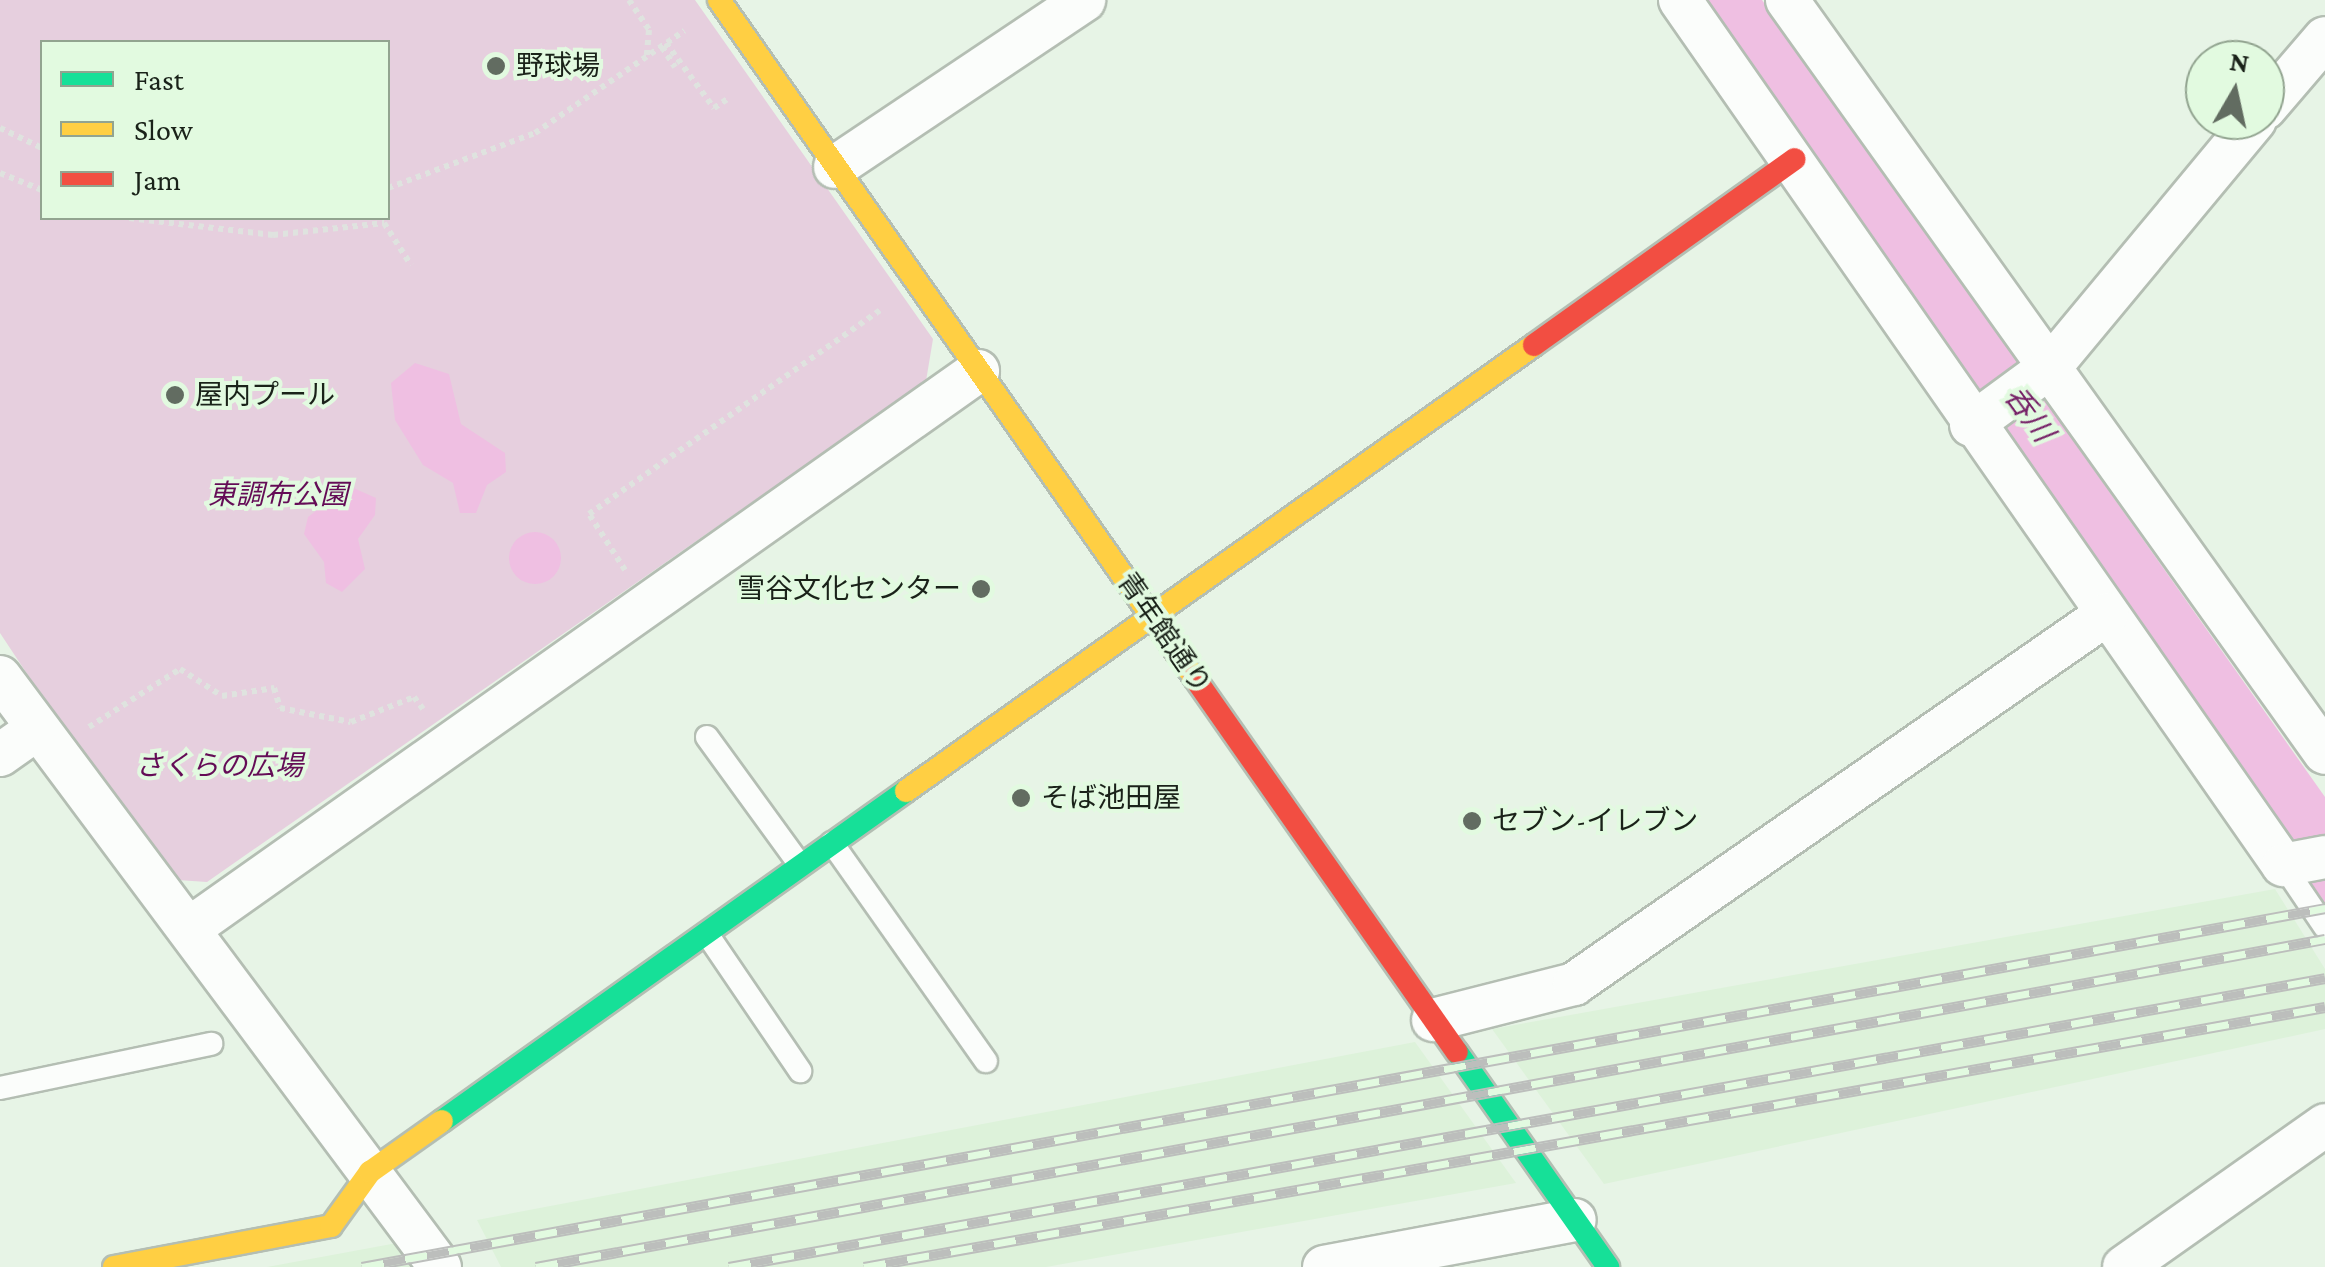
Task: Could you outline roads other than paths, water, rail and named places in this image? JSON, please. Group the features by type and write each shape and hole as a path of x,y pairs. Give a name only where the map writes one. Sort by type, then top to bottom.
{"street":[{"name":"青年館通り","path":"718,0 1608,1267"},
{"path":"835,168 1084,0"},
{"path":"1680,0 1795,159 2283,866 2325,857"},
{"path":"1787,0 2042,373 2325,754"},
{"path":"2285,85 2325,38"},
{"path":"1977,421 2042,373 2239,140"},
{"path":"114,1267 330,1226 370,1172 1795,159"},
{"path":"190,928 978,371"},
{"path":"1432,1020 1574,984 2107,614"},
{"path":"0,677 17,743 190,928 440,1267"},
{"path":"2124,1267 2325,1125"},
{"path":"1324,1267 1575,1220"}],"lane":[{"path":"707,737 800,865"},
{"path":"831,841 986,1060"},
{"path":"2283,866 2325,927"},
{"path":"707,934 800,1070"},
{"path":"0,1088 211,1044"}],"water":[{"name":"呑川","path":"1691,0 1762,0 2325,797 2325,911"},
{"path":"415,363 449,374 461,424 505,453 506,472 487,485 476,513 460,513 453,483 423,465 395,420 391,383"},
{"path":"349,486 376,498 375,515 358,539 365,569 342,592 326,583 324,562 304,534 308,517"},
{"path":"535,532 553,540 561,558 553,576 535,584 517,576 509,558 517,540"}],"railway":[{"path":"362,1267 2325,908"},
{"path":"536,1267 2325,939"},
{"path":"729,1267 2325,978"},
{"path":"864,1267 2325,1007"}],"place":[{"name":"野球場","path":"496,66"},
{"name":"屋内プール","path":"175,395"},
{"name":"雪谷文化センター","path":"981,589"},
{"name":"そば池田屋","path":"1021,798"},
{"name":"セブン-イレブン","path":"1472,821"}],"park label":[{"name":"東調布公園","path":"278,495"},
{"name":"さくらの広場","path":"219,766"}]}
